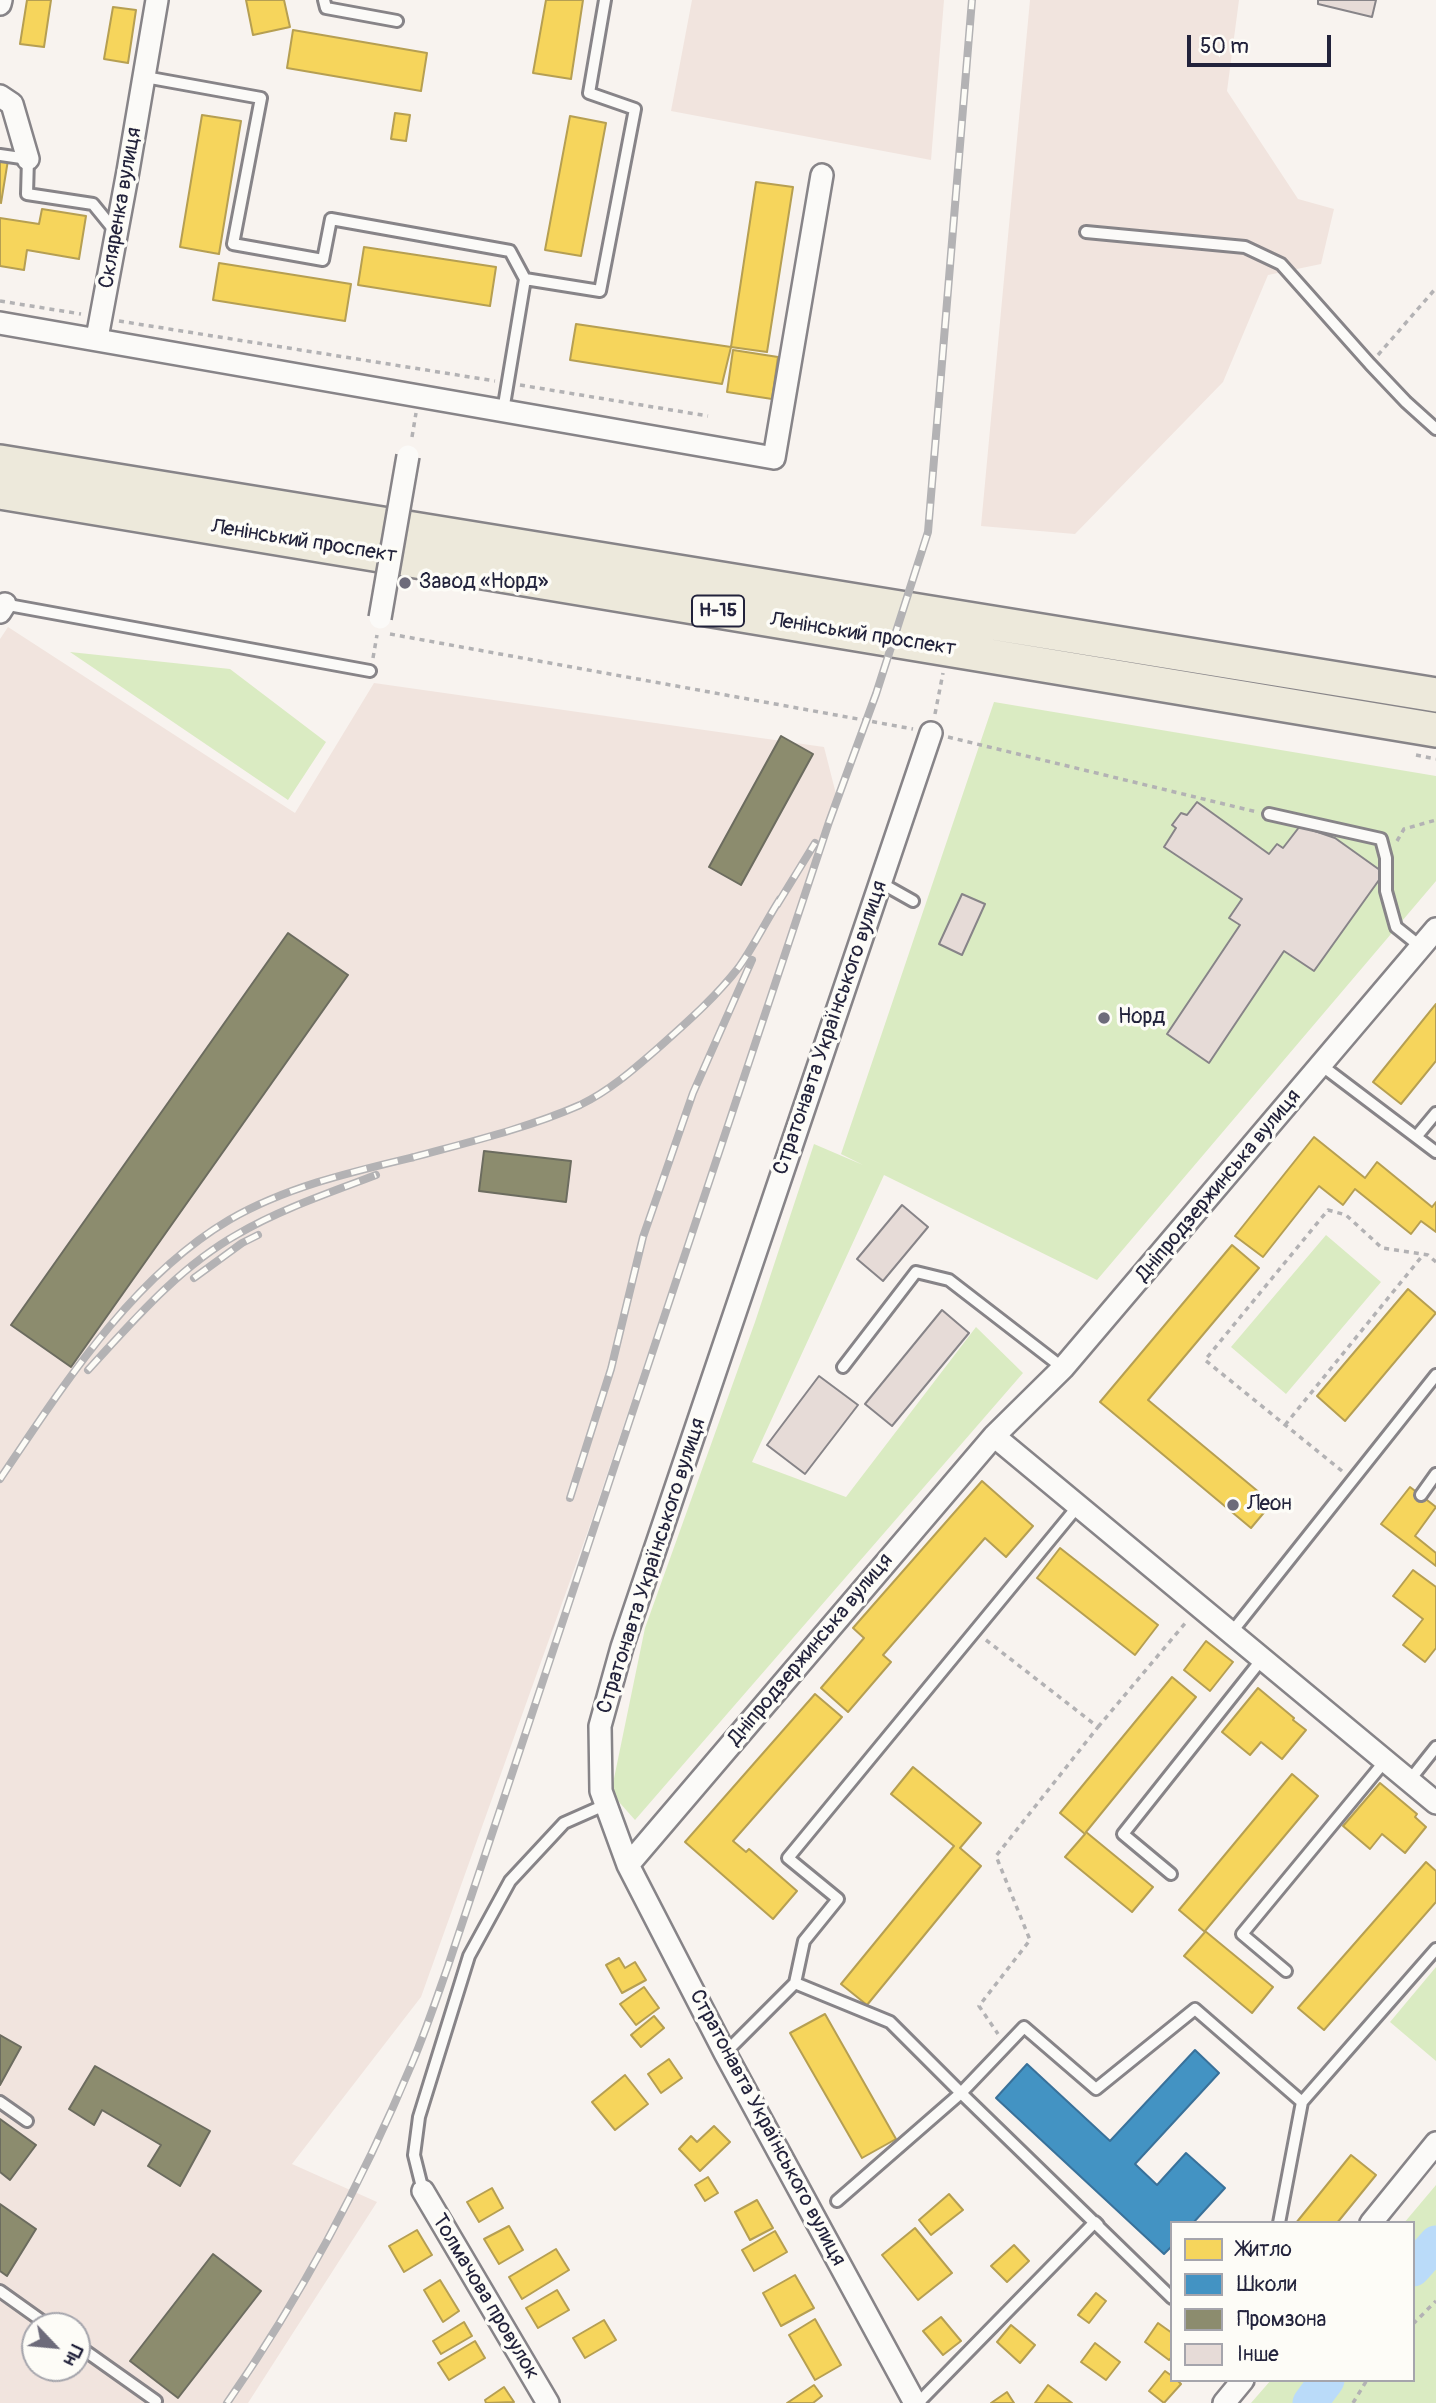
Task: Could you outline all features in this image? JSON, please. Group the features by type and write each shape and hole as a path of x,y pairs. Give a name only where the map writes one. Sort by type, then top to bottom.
{"main road":[{"name":"Ленінський проспект","path":"0,462 1436,695"},
{"name":"Ленінський проспект","path":"0,492 1436,730"}],"street":[{"name":"Скляренка вулиця","path":"99,328 157,0"},
{"path":"0,96 12,104 29,159"},
{"path":"0,323 99,328 419,397 774,458 822,176"},
{"path":"380,618 408,456"},
{"name":"Стратонавта Українського вулиця","path":"916,2403 725,2053 628,1865 601,1791 600,1726 622,1647 931,733"},
{"name":"Дніпродзержинська вулиця","path":"628,1865 993,1436 1063,1368 1436,929"},
{"path":"993,1436 1436,1803"},
{"path":"1373,2221 1436,2143"},
{"name":"Толмачова провулок","path":"422,2191 548,2403"},
{"path":"1224,2403 1241,2382"}],"lane":[{"path":"324,0 326,8 397,21"},
{"path":"525,279 600,291 635,109 589,93 605,0"},
{"path":"145,77 261,98 233,244 323,260 331,219 510,251 525,279 503,411"},
{"path":"0,155 29,159 27,194 93,204 117,233"},
{"path":"1086,232 1245,247 1282,264 1370,364 1436,429"},
{"path":"2,606 370,671"},
{"path":"1269,814 1381,839 1386,858 1386,891 1396,927 1421,947"},
{"path":"881,883 913,901"},
{"path":"1321,1065 1436,1152"},
{"path":"1416,1137 1436,1113"},
{"path":"843,1367 916,1272 949,1280 1063,1368"},
{"path":"1231,1633 1436,1375"},
{"path":"1421,1495 1436,1474"},
{"path":"725,2053 795,1983 804,1941 838,1899 788,1858 1078,1506"},
{"path":"1171,1874 1123,1834 1262,1659"},
{"path":"1409,1781 1436,1747"},
{"path":"1286,1971 1242,1934 1385,1761"},
{"path":"422,2191 414,2155 419,2117 469,1956 510,1881 564,1823 607,1804"},
{"path":"1279,2221 1302,2102 1436,1949"},
{"path":"795,1983 890,2022 1170,2296"},
{"path":"837,2201 961,2093 1024,2028 1096,2089 1195,2009 1302,2102"},
{"path":"0,2102 27,2121"},
{"path":"916,2403 1095,2222"},
{"path":"0,2291 29,2312"},
{"path":"91,2355 156,2401"}],"path":[{"path":"1370,364 1436,288"},
{"path":"0,301 99,328 506,383 708,416"},
{"path":"408,456 419,397"},
{"path":"370,671 378,632 931,733 1269,814"},
{"path":"1386,858 1404,829 1436,820"},
{"path":"1352,1480 1205,1360 1328,1210 1346,1215 1382,1248 1428,1255 1436,1262"},
{"path":"1285,1425 1423,1255"},
{"path":"1006,2046 979,2006 1030,1940 996,1856 1098,1727 1199,1606"},
{"path":"974,1630 1098,1727"},
{"path":"1415,2322 1436,2301"},
{"path":"1353,2403 1366,2382"}],"shaded area":[{"path":"692,0 944,0 931,160 671,111"},
{"path":"1030,0 1239,0 1227,91 1298,199 1334,209 1321,264 1268,275 1223,382 1075,534 981,526"},
{"path":"8,627 295,813 374,683 824,747 836,794 589,1528 421,1997 292,2164 377,2202 248,2403 0,2403 0,639"}],"green space":[{"path":"70,652 230,669 326,742 288,800"},
{"name":"Норд","path":"994,702 1436,776 1436,881 1097,1280 884,1175 752,1462 846,1497 976,1327 1023,1373 635,1820 611,1793 645,1628 755,1322 814,1144 863,1165 841,1154"},
{"path":"1326,1235 1381,1282 1286,1394 1231,1347"},
{"path":"1436,1967 1436,2061 1390,2022"},
{"path":"1436,2185 1436,2403 1251,2403 1269,2382 1415,2382 1415,2221 1406,2221"}],"building: Житло":[{"path":"27,0 51,0 44,47 20,44"},
{"path":"246,0 284,0 290,27 253,35"},
{"path":"546,0 583,0 571,79 533,73"},
{"path":"113,7 136,10 128,63 104,59"},
{"path":"293,30 427,53 421,91 287,68"},
{"path":"395,113 410,115 406,141 391,139"},
{"path":"202,115 241,121 219,254 180,247"},
{"path":"570,116 606,123 581,256 545,250"},
{"path":"0,159 8,160 1,203 0,202"},
{"path":"756,182 793,187 767,352 731,347"},
{"path":"42,209 86,216 79,259 27,250 24,270 0,266 0,218 39,224"},
{"path":"364,247 496,267 490,306 358,285"},
{"path":"219,263 351,284 345,321 213,300"},
{"path":"576,324 731,347 722,384 570,360"},
{"path":"733,350 778,357 772,399 727,392"},
{"path":"1436,1004 1436,1061 1401,1104 1373,1082"},
{"path":"1314,1137 1365,1178 1377,1162 1432,1207 1436,1202 1436,1232 1421,1221 1411,1234 1355,1189 1343,1205 1319,1186 1263,1257 1235,1236"},
{"path":"1232,1245 1259,1268 1148,1400 1272,1503 1251,1528 1100,1402"},
{"path":"1408,1289 1436,1313 1345,1421 1317,1396"},
{"path":"982,1481 1033,1526 1006,1557 985,1538 883,1655 891,1662 848,1712 821,1688 864,1638 853,1628"},
{"path":"1410,1487 1436,1507 1415,1536 1436,1553 1436,1566 1381,1524"},
{"path":"1060,1548 1158,1625 1135,1655 1037,1578"},
{"path":"1413,1570 1436,1587 1436,1648 1425,1662 1403,1645 1423,1619 1393,1596"},
{"path":"1206,1641 1233,1662 1210,1691 1184,1670"},
{"path":"1172,1677 1196,1697 1086,1832 1153,1887 1132,1912 1065,1857 1085,1834 1060,1813"},
{"path":"1258,1688 1306,1730 1282,1759 1261,1742 1250,1755 1222,1732"},
{"path":"815,1694 842,1717 733,1841 746,1852 749,1849 797,1891 773,1919 685,1842"},
{"path":"913,1767 981,1823 960,1848 981,1866 867,2005 841,1984 954,1846 891,1794"},
{"path":"1292,1774 1318,1796 1205,1931 1273,1987 1252,2013 1184,1956 1205,1932 1179,1910"},
{"path":"1380,1783 1417,1814 1415,1817 1426,1827 1405,1853 1382,1834 1370,1849 1343,1826"},
{"path":"1426,1862 1436,1871 1436,1902 1324,2030 1298,2008"},
{"path":"619,1958 625,1968 635,1962 646,1980 622,1993 606,1965"},
{"path":"644,1987 659,2008 636,2025 620,2004"},
{"path":"825,2014 896,2139 862,2158 790,2033"},
{"path":"654,2016 664,2028 641,2047 631,2035"},
{"path":"669,2059 682,2078 661,2093 648,2074"},
{"path":"625,2075 648,2104 615,2130 592,2102"},
{"path":"714,2126 730,2142 700,2171 679,2149 691,2136 697,2142"},
{"path":"1351,2155 1376,2175 1339,2221 1298,2221"},
{"path":"708,2177 718,2193 705,2201 695,2185"},
{"path":"492,2188 503,2208 479,2222 467,2202"},
{"path":"949,2194 963,2210 931,2235 919,2220"},
{"path":"757,2200 773,2228 750,2240 735,2212"},
{"path":"509,2226 523,2250 499,2264 484,2239"},
{"path":"915,2228 952,2273 918,2300 882,2255"},
{"path":"417,2230 432,2255 404,2272 389,2246"},
{"path":"775,2231 787,2252 754,2271 742,2250"},
{"path":"1014,2245 1029,2261 1007,2282 991,2266"},
{"path":"556,2249 569,2270 522,2299 509,2277"},
{"path":"795,2275 814,2308 781,2326 763,2293"},
{"path":"440,2280 459,2311 443,2322 424,2290"},
{"path":"557,2290 569,2310 538,2328 526,2308"},
{"path":"1096,2293 1106,2301 1089,2323 1078,2315"},
{"path":"941,2317 961,2341 943,2355 923,2331"},
{"path":"815,2319 841,2365 815,2380 789,2335"},
{"path":"604,2320 616,2340 585,2358 573,2338"},
{"path":"464,2322 472,2336 441,2354 433,2341"},
{"path":"1158,2323 1170,2332 1170,2359 1169,2360 1145,2342"},
{"path":"1011,2325 1035,2345 1020,2363 997,2342"},
{"path":"475,2341 485,2358 449,2380 438,2363"},
{"path":"1095,2343 1120,2362 1106,2380 1081,2362"},
{"path":"1165,2371 1170,2375 1170,2382 1181,2384 1164,2403 1149,2391"},
{"path":"814,2385 822,2396 813,2403 787,2403"},
{"path":"1048,2385 1072,2403 1035,2403"},
{"path":"504,2387 514,2402 486,2403 485,2400"},
{"path":"1007,2392 1014,2403 991,2403"}],"building: Школи":[{"path":"1195,2050 1219,2073 1135,2164 1157,2185 1186,2153 1225,2188 1195,2221 1170,2221 1170,2248 1164,2254 996,2098 1027,2064 1110,2141"}],"building: Промзона":[{"path":"781,736 813,754 741,885 709,867"},
{"path":"288,933 348,975 71,1367 11,1325"},
{"path":"484,1151 571,1161 566,1202 479,1191"},
{"path":"0,2035 21,2047 0,2085"},
{"path":"95,2066 210,2131 180,2186 148,2166 161,2145 102,2110 94,2125 69,2109"},
{"path":"0,2119 36,2145 10,2180 0,2172"},
{"path":"0,2204 36,2229 7,2276 0,2271"},
{"path":"213,2254 261,2291 178,2398 130,2361"}],"building: Інше":[{"path":"1318,0 1376,0 1372,17 1318,4"},
{"path":"1197,802 1269,854 1277,844 1283,848 1300,826 1335,838 1384,873 1314,971 1284,951 1209,1063 1167,1034 1240,925 1229,918 1242,899 1164,847 1176,828 1172,825 1181,813 1187,815"},
{"path":"962,894 985,904 962,955 939,944"},
{"path":"902,1205 928,1227 883,1281 857,1259"},
{"path":"942,1310 969,1333 892,1426 865,1404"},
{"path":"819,1376 858,1405 805,1474 767,1445"}],"waterway":[{"path":"1415,2267 1436,2243"},
{"path":"1310,2403 1326,2382"}],"railway":[{"path":"227,2403 280,2322 352,2194 394,2106 427,2025 829,822 876,694 928,532 972,0"},
{"path":"777,905 815,843"},
{"path":"0,1479 101,1336 161,1272 194,1244 229,1220 273,1198 343,1175 519,1128 591,1099 639,1065 720,989 739,967 780,899"},
{"path":"570,1498 611,1369 643,1237 693,1093 752,960"},
{"path":"88,1370 158,1296 216,1247 271,1217 376,1175"},
{"path":"194,1278 242,1243 258,1235"}],"place":[{"name":"Завод «Норд»","path":"405,583"},
{"name":"Норд","path":"1104,1018"},
{"name":"Леон","path":"1233,1505"}]}
